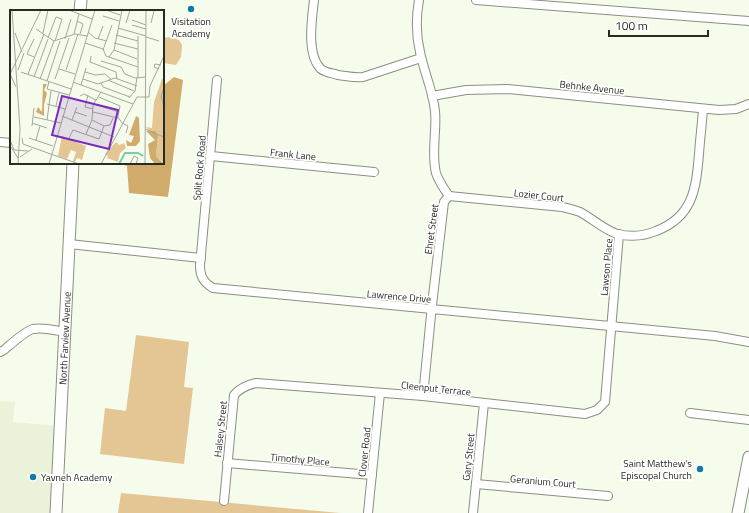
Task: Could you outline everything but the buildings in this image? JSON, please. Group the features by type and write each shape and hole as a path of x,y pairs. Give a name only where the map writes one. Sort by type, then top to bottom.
{"street":[{"path":"80,10 81,0"},
{"path":"314,0 311,34 315,60 318,65 328,72 354,78 363,77 421,58"},
{"name":"Ehret Street","path":"419,0 417,31 421,58 432,96 435,124 435,169 439,181 449,196 444,202 423,396"},
{"path":"476,0 749,21"},
{"name":"Split Rock Road","path":"201,258 217,80"},
{"name":"Behnke Avenue","path":"432,96 466,90 507,89 725,110 736,109 749,104"},
{"name":"Lawson Place","path":"602,406 605,402 619,234 641,235 660,229 671,224 686,209 692,199 695,189 703,108"},
{"path":"0,142 10,143"},
{"name":"Frank Lane","path":"211,156 374,172"},
{"name":"North Farview Avenue","path":"56,513 73,164"},
{"name":"Lozier Court","path":"449,196 562,207 580,213 607,230 619,234"},
{"path":"69,244 201,258"},
{"name":"Lawrence Drive","path":"201,258 201,277 204,282 213,288 715,336 749,342"},
{"path":"0,352 32,329 39,328 65,332"},
{"name":"Halsey Street","path":"224,501 234,395 242,387 249,384 267,384"},
{"name":"Cleenput Terrace","path":"267,384 423,396 585,414 592,413 602,406"},
{"name":"Clover Road","path":"368,513 380,393"},
{"name":"Gary Street","path":"473,513 484,403"},
{"path":"690,414 749,420"},
{"path":"738,513 749,457"},
{"name":"Timothy Place","path":"227,463 372,475"},
{"name":"Geranium Court","path":"476,484 608,496"}],"shaded area":[{"path":"169,37 179,40 182,45 181,57 176,65 164,63 164,38"},
{"path":"174,77 183,80 168,197 129,193 127,166 121,164 164,164 164,85"},
{"path":"136,335 189,342 184,387 193,388 184,464 100,454 105,408 126,411"},
{"path":"0,401 15,402 13,422 61,426 56,513 0,513"},
{"path":"121,493 340,513 118,513"}],"place":[{"name":"Visitation Academy","path":"191,9"},
{"name":"Saint Matthew's Episcopal Church","path":"700,469"},
{"name":"Yavneh Academy","path":"33,477"}]}
